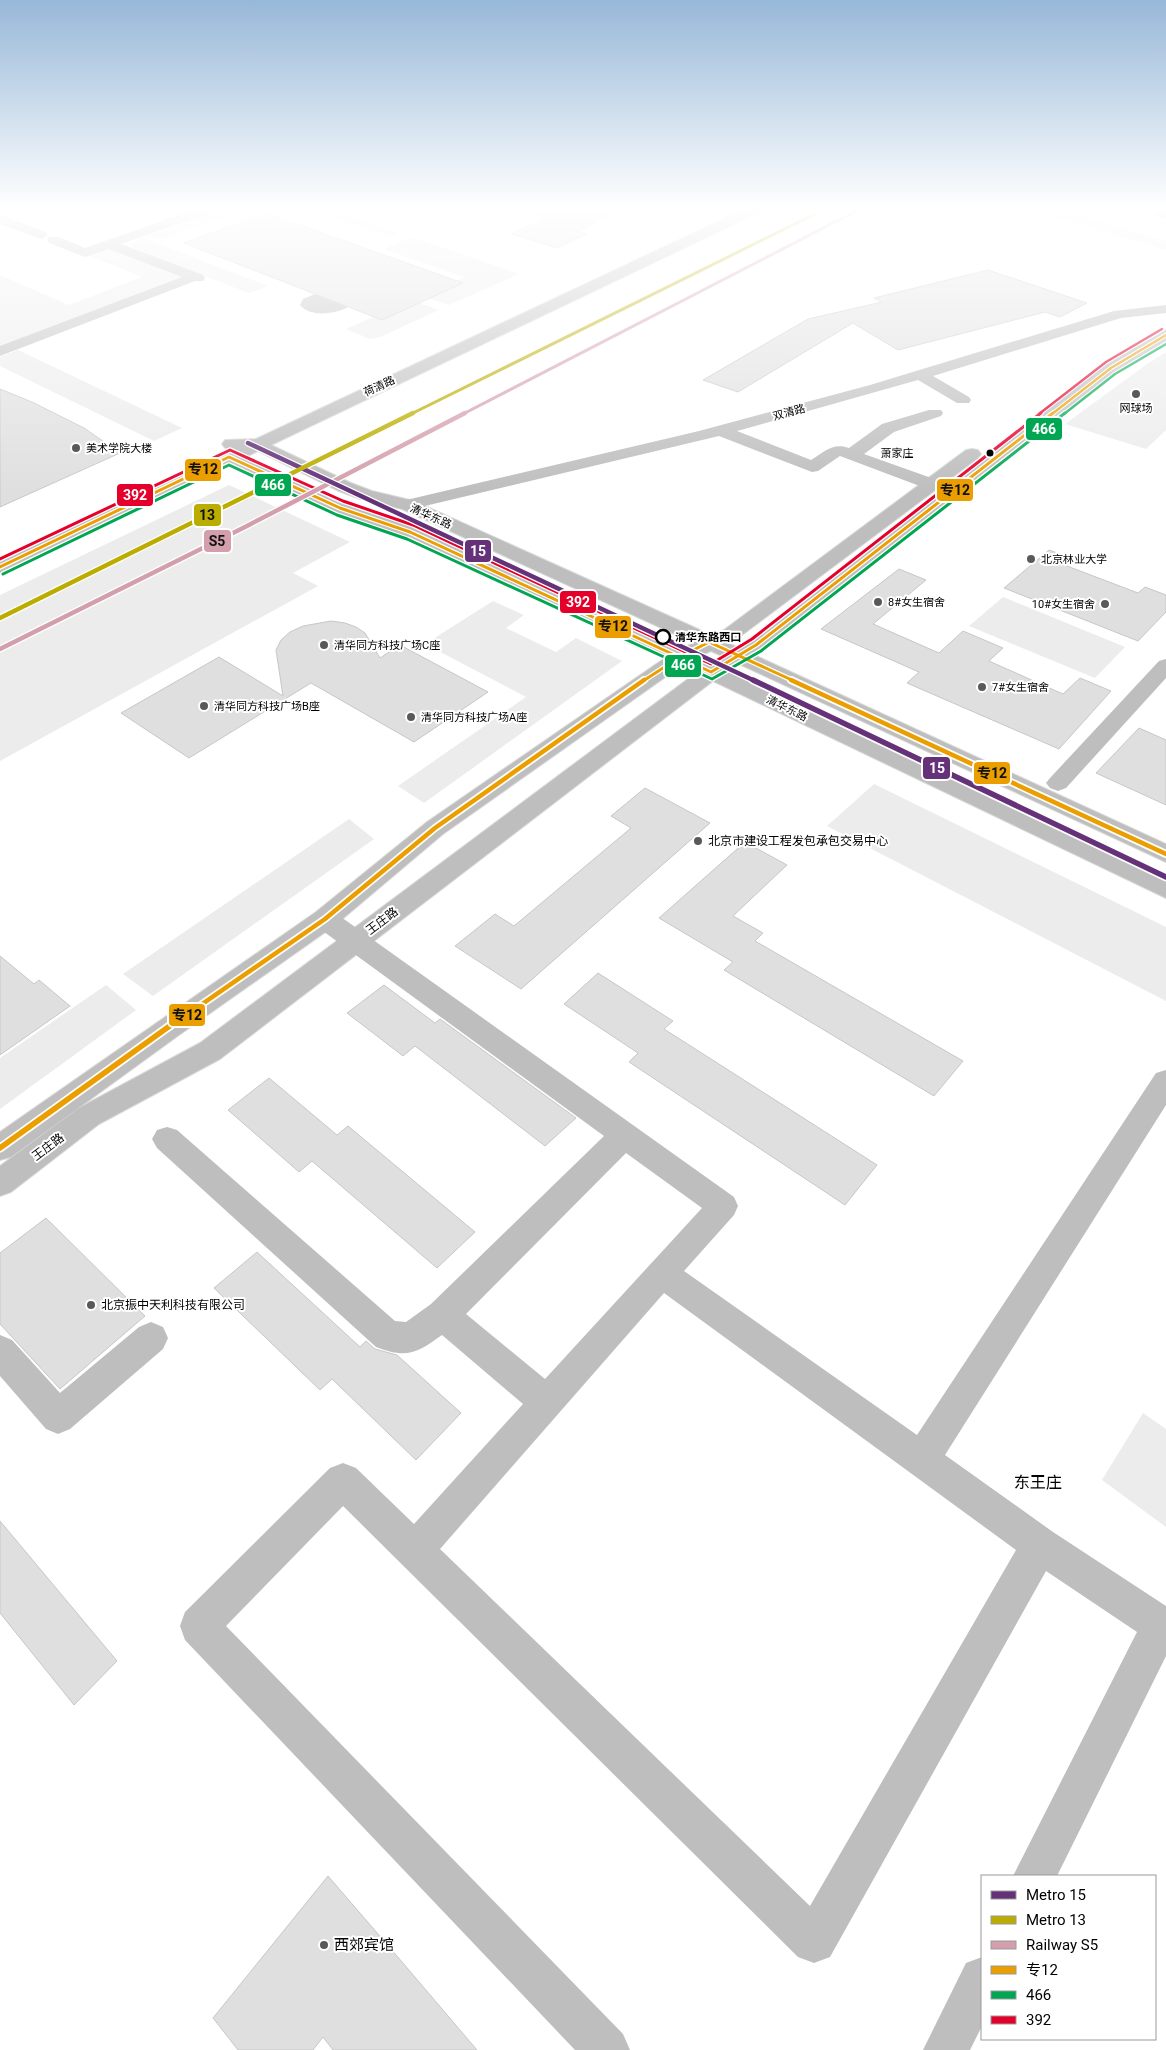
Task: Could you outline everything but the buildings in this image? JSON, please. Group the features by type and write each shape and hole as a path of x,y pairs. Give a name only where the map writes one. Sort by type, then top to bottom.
{"main road":[{"path":"0,351 128,303"},
{"name":"荷清路","path":"0,554 230,450 538,303"},
{"name":"荷清路","path":"256,444 556,303"},
{"name":"双清路","path":"408,505 720,430 920,375 1119,314 1166,309"},
{"path":"0,1148 168,1027 325,919 435,828 680,657 709,642 731,634 1067,382 1114,350 1166,319"},
{"path":"748,651 1111,368 1166,335"},
{"path":"920,375 963,400"},
{"path":"851,455 888,428 936,413"},
{"path":"720,430 812,467 838,450 931,484"},
{"name":"清华东路","path":"230,450 256,444 345,487 366,495 408,505 709,642 748,651 1166,854"},
{"name":"荷清路","path":"0,567 230,450"},
{"name":"清华东路","path":"230,450 253,469 332,506 381,524 410,532 645,643 680,657 1166,889"},
{"path":"0,577 224,470 237,468 253,469"},
{"name":"王庄路","path":"0,1183 89,1116 210,1052 711,672 748,651"},
{"path":"1058,783 1166,665"},
{"path":"325,919 357,940 723,1206 415,1550"},
{"path":"922,1459 1166,1081"},
{"path":"167,1139 388,1336 412,1338 443,1315 624,1135"},
{"path":"662,1273 1040,1545 1163,1627 1035,1875"},
{"path":"443,1315 547,1402"},
{"path":"0,1351 58,1417 151,1338"},
{"path":"608,2050 200,1626 343,1480 814,1940 1040,1545"},
{"path":"946,2050 981,1981"}],"shaded area":[{"path":"0,303 64,303 69,305 75,303 116,303 0,347"},
{"path":"301,303 343,303 350,306 331,313 317,313 310,312 300,305"},
{"path":"406,303 419,303 439,310 380,337 370,339 346,329"},
{"path":"18,350 182,428 154,441 0,366 0,357"},
{"name":"网球场","path":"1166,352 1166,430 1146,449 1065,424 1147,364"},
{"path":"229,485 350,542 293,573 318,586 0,761 0,595"},
{"path":"1003,597 1125,647 1095,678 969,626"},
{"path":"493,601 524,615 506,628 556,652 576,638 622,661 424,803 398,786 526,697 425,644"},
{"path":"874,784 1166,927 1166,1001 827,826"},
{"path":"349,819 374,839 153,996 123,974"},
{"path":"106,985 136,1010 0,1109 0,1058"},
{"path":"1143,1413 1166,1429 1166,1527 1102,1480"}],"metro line":[{"name":"13","path":"0,618 636,303"},
{"name":"15","path":"248,443 662,637 1166,877"}],"rail line":[{"name":"S5","path":"0,649 245,527 679,303"}],"transit line":[{"name":"392","path":"0,559 230,450 343,501 413,525 711,664 752,639 1106,362 1162,329"},
{"name":"专12","path":"0,567 229,457 340,508 410,532 711,672 756,645 1111,368 1166,335"},
{"name":"466","path":"3,574 229,465 337,515 407,539 712,679 761,651 1115,374 1166,344"},
{"name":"专12","path":"0,1148 169,1027 325,919 435,828 637,685 680,657 709,642 1166,854"}],"place":[{"name":"网球场","path":"1136,394"},
{"name":"美术学院大楼","path":"76,448"},
{"name":"北京林业大学","path":"1031,559"},
{"name":"8#女生宿舍","path":"878,602"},
{"name":"10#女生宿舍","path":"1105,604"},
{"name":"清华东路西口","path":"663,637"},
{"name":"清华同方科技广场C座","path":"324,645"},
{"name":"7#女生宿舍","path":"982,687"},
{"name":"清华同方科技广场B座","path":"204,706"},
{"name":"清华同方科技广场A座","path":"411,717"},
{"name":"北京市建设工程发包承包交易中心","path":"698,841"},
{"name":"北京振中天利科技有限公司","path":"91,1305"},
{"name":"西郊宾馆","path":"324,1945"}],"district":[{"name":"萧家庄","path":"897,453"},
{"name":"东王庄","path":"1038,1482"}]}
